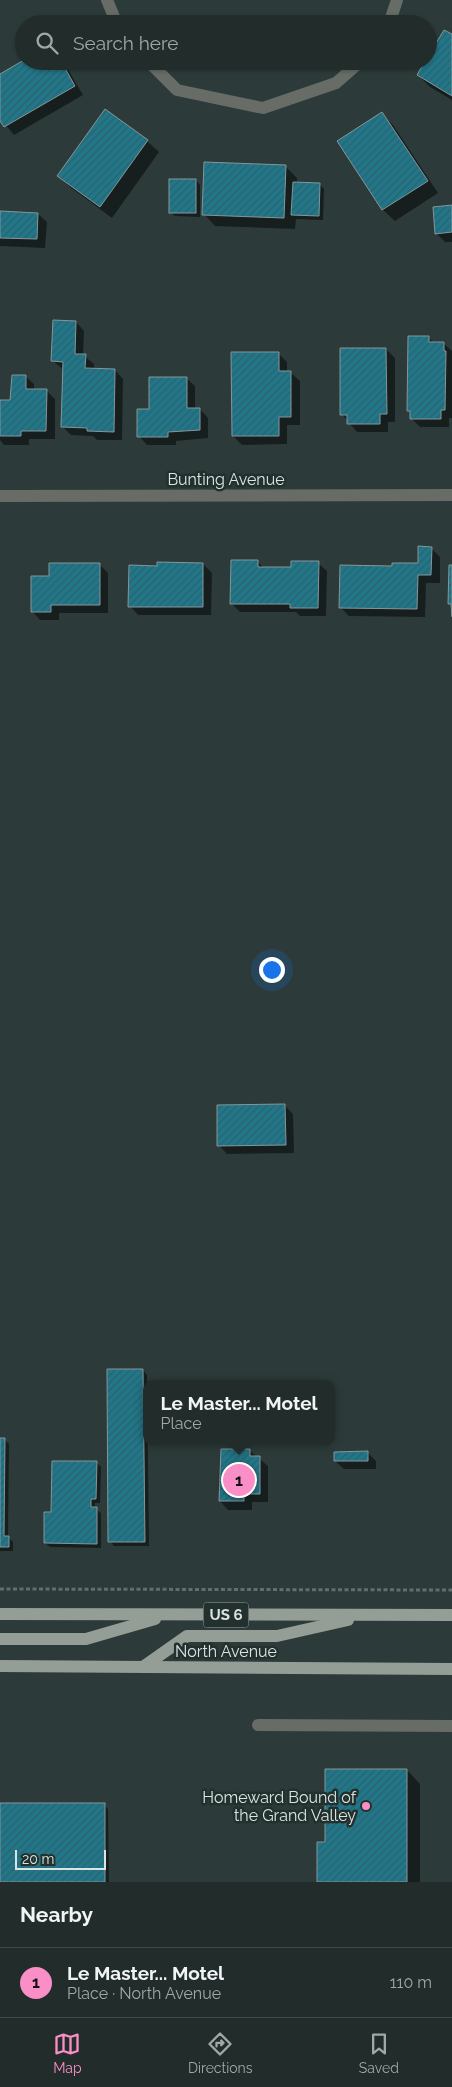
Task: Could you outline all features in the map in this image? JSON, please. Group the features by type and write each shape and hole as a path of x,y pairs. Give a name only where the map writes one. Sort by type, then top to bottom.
{"main road":[{"name":"US 6","path":"0,1614 452,1615"},
{"path":"0,1639 86,1639 168,1615"},
{"path":"142,1667 187,1636 277,1636 370,1615"},
{"name":"North Avenue","path":"0,1666 452,1669"}],"street":[{"path":"107,0 113,15"},
{"path":"391,15 397,0"},
{"path":"157,70 176,90 263,108 336,83 351,70"},
{"name":"Bunting Avenue","path":"0,496 452,495"},
{"path":"258,1725 452,1726"}],"path":[{"path":"0,1589 452,1590"}],"building":[{"path":"444,30 452,34 452,96 417,75 420,70 437,70 437,41"},
{"path":"15,65 15,70 66,70 75,86 4,127 0,121 0,74"},
{"path":"105,109 148,140 100,207 57,176"},
{"path":"382,112 428,181 382,210 337,141"},
{"path":"204,162 286,165 284,218 202,215"},
{"path":"169,179 196,179 196,213 169,213"},
{"path":"293,182 320,183 319,216 291,215"},
{"path":"452,205 452,232 435,234 433,207"},
{"path":"0,211 38,213 37,239 0,238"},
{"path":"53,320 76,321 75,354 86,354 85,368 115,369 114,432 87,431 87,428 61,427 63,362 51,361"},
{"path":"408,336 429,336 429,342 444,342 444,351 446,351 445,410 441,410 441,419 410,419 410,411 407,411"},
{"path":"340,348 386,348 387,414 380,414 380,424 347,424 347,415 340,415"},
{"path":"231,352 279,352 279,371 291,371 291,417 279,417 279,436 232,436"},
{"path":"12,375 26,375 26,389 47,389 46,431 21,431 21,436 0,436 0,400 10,400"},
{"path":"149,377 187,377 187,408 200,408 200,430 168,432 168,437 137,437 137,409 149,409"},
{"path":"418,546 432,547 431,575 418,575 417,609 339,608 340,565 392,566 392,563 418,563"},
{"path":"231,560 258,560 258,567 291,567 291,561 319,561 318,608 290,608 290,604 230,604"},
{"path":"157,562 203,563 203,607 128,607 129,565 157,566"},
{"path":"49,563 100,563 100,605 51,605 51,612 31,612 31,576 49,576"},
{"path":"449,565 452,565 452,617 451,604 448,604"},
{"path":"285,1104 286,1145 217,1146 217,1105"},
{"path":"107,1369 143,1369 145,1542 108,1542"},
{"path":"0,1438 5,1438 4,1536 9,1536 9,1547 0,1547"},
{"path":"221,1449 250,1449 250,1456 260,1456 260,1494 244,1494 244,1501 219,1501"},
{"path":"368,1451 368,1461 334,1461 334,1452"},
{"path":"52,1461 97,1461 96,1499 91,1499 91,1507 97,1507 97,1544 44,1543 44,1512 51,1512"},
{"name":"Homeward Bound of the Grand Valley","path":"325,1769 407,1769 407,1882 317,1882 317,1842 325,1842"},
{"path":"0,1803 105,1803 105,1882 0,1882"}],"place":[{"name":"Le Master... Motel","path":"239,1480"},
{"name":"Homeward Bound of the Grand Valley","path":"366,1806"}]}
